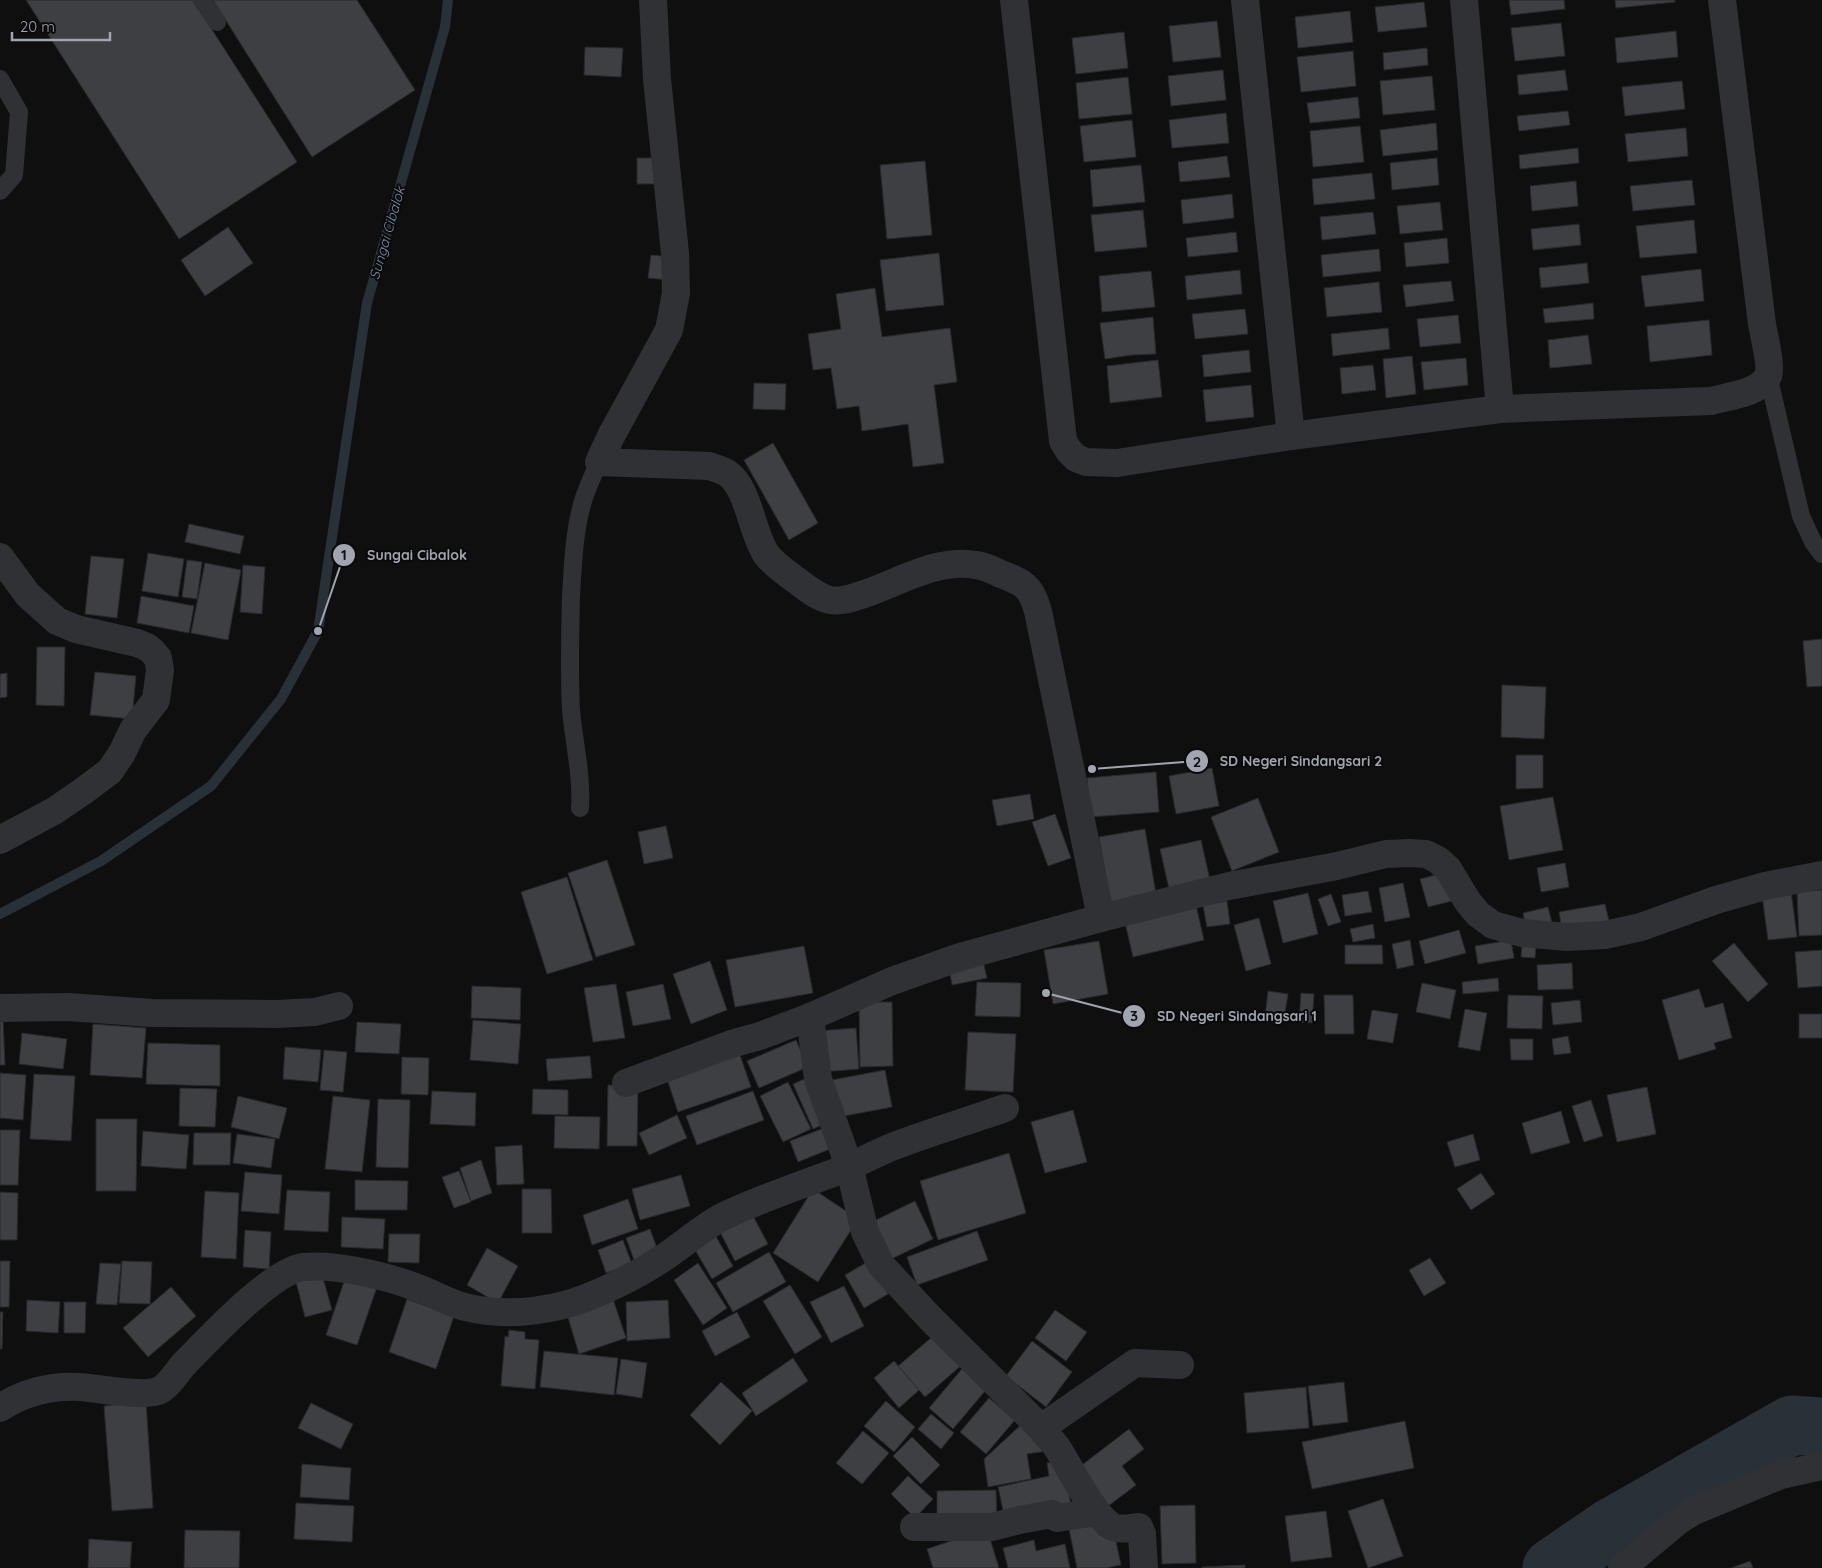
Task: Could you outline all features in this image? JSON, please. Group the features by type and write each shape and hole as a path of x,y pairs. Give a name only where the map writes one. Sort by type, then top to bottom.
{"street":[{"path":"653,0 657,79 675,254 676,293 669,330 598,462 709,466 726,473 738,483 756,536 767,554 793,578 814,593 829,600 842,600 858,596 931,569 953,564 978,565 1018,581 1027,587 1034,596 1038,611 1101,918"},
{"path":"1014,0 1063,441 1076,458 1086,462 1117,464 1290,436 1500,409 1711,401 1741,393 1760,385 1768,375 1768,363 1722,0"},
{"path":"1245,0 1290,436"},
{"path":"1464,0 1500,409"},
{"path":"0,557 28,594 57,621 76,629 142,645 156,654 160,670 156,700 133,730 122,753 110,771 54,811 0,840"},
{"path":"626,1083 730,1044 760,1036 810,1017 930,967 1101,918 1238,884 1337,866 1386,854 1409,852 1426,854 1438,860 1448,868 1468,902 1478,914 1493,925 1522,933 1577,937 1605,935 1642,927 1732,895 1765,886 1822,875"},
{"path":"0,1008 68,1007 152,1013 276,1014 315,1012 339,1006"},
{"path":"810,1017 818,1079 849,1166 866,1232 880,1265 930,1318 1041,1428 1056,1446 1097,1512 1106,1523 1115,1528 1139,1527 1142,1534 1144,1568"},
{"path":"0,1408 25,1395 59,1387 103,1388 136,1393 153,1393 162,1389 197,1351 261,1290 292,1269 331,1267 385,1277 419,1288 461,1306 477,1310 530,1311 577,1302 661,1260 707,1225 724,1216 893,1147 1005,1108"},
{"path":"1041,1428 1135,1363 1180,1365"},
{"path":"1622,1568 1694,1511 1781,1475 1822,1466"},
{"path":"914,1527 992,1527 1052,1514 1057,1518 1097,1512"}],"lane":[{"path":"202,0 217,22"},
{"path":"0,79 19,112 14,175 0,191"},
{"path":"1768,375 1800,516 1813,542 1822,554"},
{"path":"580,808 581,782 570,688 569,647 572,574 576,534 583,501 598,462"}],"building":[{"path":"26,0 193,0 297,162 179,239"},
{"path":"213,0 357,0 415,90 312,157"},
{"path":"1509,0 1564,0 1565,9 1511,15"},
{"path":"1615,0 1675,0 1675,2 1616,8"},
{"path":"1424,2 1427,27 1378,32 1375,7"},
{"path":"1350,11 1353,42 1298,48 1295,17"},
{"path":"1217,21 1221,57 1173,62 1169,26"},
{"path":"1561,23 1565,56 1515,61 1511,28"},
{"path":"1676,31 1678,57 1617,63 1615,38"},
{"path":"1124,32 1128,68 1076,74 1072,38"},
{"path":"585,47 623,48 621,77 584,75"},
{"path":"1427,48 1428,65 1384,70 1383,53"},
{"path":"1353,51 1356,86 1301,92 1297,57"},
{"path":"1223,70 1226,100 1171,106 1168,76"},
{"path":"1565,70 1568,90 1519,95 1517,75"},
{"path":"1432,76 1435,110 1383,115 1380,81"},
{"path":"1128,77 1132,114 1079,119 1076,83"},
{"path":"1682,81 1685,109 1625,116 1622,87"},
{"path":"1358,97 1360,118 1310,123 1307,103"},
{"path":"1568,111 1570,125 1519,131 1517,116"},
{"path":"1226,113 1229,143 1172,148 1169,120"},
{"path":"1132,120 1136,157 1084,162 1080,126"},
{"path":"1436,123 1438,150 1383,156 1380,130"},
{"path":"1360,126 1364,162 1313,167 1310,131"},
{"path":"1686,128 1688,156 1628,162 1625,134"},
{"path":"1578,148 1579,163 1520,169 1519,155"},
{"path":"1227,156 1230,177 1180,182 1178,162"},
{"path":"637,158 662,158 662,184 637,184"},
{"path":"1437,158 1439,185 1392,190 1390,163"},
{"path":"925,161 932,235 887,239 880,165"},
{"path":"1141,165 1145,202 1093,207 1090,170"},
{"path":"1372,173 1375,199 1314,205 1312,179"},
{"path":"1692,180 1695,205 1633,211 1630,186"},
{"path":"1576,181 1578,206 1532,211 1530,186"},
{"path":"1232,194 1234,218 1183,224 1181,200"},
{"path":"1440,202 1443,230 1400,234 1397,206"},
{"path":"1143,210 1147,247 1095,252 1091,215"},
{"path":"1373,212 1376,234 1322,240 1320,217"},
{"path":"1694,220 1697,253 1640,258 1636,226"},
{"path":"1579,224 1581,245 1533,250 1531,229"},
{"path":"228,227 253,263 205,296 181,260"},
{"path":"1236,232 1238,252 1188,257 1186,238"},
{"path":"1447,238 1449,263 1406,267 1404,243"},
{"path":"1379,249 1381,271 1323,277 1321,255"},
{"path":"939,253 944,305 886,311 880,260"},
{"path":"651,255 673,257 670,280 648,278"},
{"path":"1587,263 1589,283 1541,288 1539,268"},
{"path":"1701,269 1704,301 1645,307 1641,276"},
{"path":"1240,270 1242,294 1187,300 1185,276"},
{"path":"1151,271 1155,307 1102,312 1099,276"},
{"path":"1451,281 1454,301 1406,307 1403,285"},
{"path":"1379,282 1382,312 1327,317 1324,288"},
{"path":"875,288 882,337 950,328 957,382 934,385 944,463 913,467 908,424 862,431 859,406 837,409 831,368 813,370 808,334 841,329 836,294"},
{"path":"1593,303 1594,319 1545,323 1543,309"},
{"path":"1245,309 1248,334 1195,339 1192,314"},
{"path":"1458,315 1461,343 1420,347 1417,319"},
{"path":"1153,317 1156,354 1105,359 1100,323"},
{"path":"1709,320 1712,355 1650,362 1647,326"},
{"path":"1388,328 1390,349 1333,356 1331,334"},
{"path":"1588,335 1592,364 1550,368 1548,340"},
{"path":"1249,350 1251,372 1204,377 1202,355"},
{"path":"1412,356 1416,394 1386,398 1383,359"},
{"path":"1466,358 1468,385 1424,390 1421,362"},
{"path":"1158,360 1162,397 1110,403 1107,366"},
{"path":"1373,365 1376,390 1342,394 1340,368"},
{"path":"754,383 786,384 785,410 753,409"},
{"path":"1251,385 1254,417 1206,422 1203,390"},
{"path":"773,443 818,523 789,540 744,460"},
{"path":"189,524 244,536 240,554 185,542"},
{"path":"148,553 184,559 178,597 142,591"},
{"path":"91,556 124,559 117,618 85,614"},
{"path":"187,560 202,562 197,599 182,597"},
{"path":"205,563 241,570 228,640 191,633"},
{"path":"243,565 265,567 262,614 240,612"},
{"path":"141,596 194,606 189,633 137,623"},
{"path":"1822,639 1822,686 1807,687 1803,641"},
{"path":"37,647 65,647 64,706 36,705"},
{"path":"95,672 136,676 132,719 90,715"},
{"path":"7,673 7,697 0,698 0,674"},
{"path":"1502,685 1546,687 1544,739 1501,737"},
{"path":"1516,755 1543,755 1543,788 1516,789"},
{"path":"1212,768 1219,806 1176,814 1169,776"},
{"path":"1156,772 1159,812 1090,817 1087,778"},
{"path":"1030,794 1034,819 997,826 992,800"},
{"path":"1553,797 1563,850 1509,860 1500,806"},
{"path":"1258,798 1279,852 1232,871 1211,817"},
{"path":"1055,814 1071,858 1048,866 1032,822"},
{"path":"666,826 673,858 644,864 638,832"},
{"path":"1145,829 1156,894 1110,902 1099,837"},
{"path":"1201,840 1210,880 1169,889 1160,849"},
{"path":"607,860 635,945 596,957 568,873"},
{"path":"1565,863 1569,887 1541,892 1537,868"},
{"path":"1444,873 1452,901 1428,907 1420,879"},
{"path":"567,877 593,960 547,974 521,892"},
{"path":"1403,883 1410,917 1385,922 1379,888"},
{"path":"1822,890 1822,935 1799,936 1797,892"},
{"path":"1368,891 1372,912 1345,916 1342,895"},
{"path":"1791,891 1797,937 1768,940 1762,895"},
{"path":"1308,893 1318,934 1283,943 1273,901"},
{"path":"1331,894 1341,922 1328,926 1318,899"},
{"path":"1195,901 1204,940 1133,957 1124,918"},
{"path":"1227,901 1230,924 1207,927 1203,905"},
{"path":"1605,904 1609,921 1562,929 1559,912"},
{"path":"1548,907 1552,923 1526,929 1523,913"},
{"path":"1259,918 1271,964 1246,971 1234,925"},
{"path":"1373,924 1375,938 1353,942 1350,929"},
{"path":"1459,930 1466,953 1425,964 1419,941"},
{"path":"1410,940 1414,965 1397,969 1392,944"},
{"path":"1511,940 1514,958 1478,964 1475,946"},
{"path":"1099,941 1108,994 1053,1004 1044,950"},
{"path":"1734,943 1768,984 1748,1002 1712,961"},
{"path":"1345,945 1382,945 1383,964 1345,964"},
{"path":"1522,945 1536,946 1535,958 1521,957"},
{"path":"804,946 813,993 735,1007 726,960"},
{"path":"1822,950 1822,986 1798,988 1795,952"},
{"path":"710,961 727,1010 691,1024 673,974"},
{"path":"983,961 987,978 952,985 949,968"},
{"path":"1572,963 1573,989 1538,990 1537,965"},
{"path":"1498,978 1499,991 1463,994 1462,982"},
{"path":"977,982 1021,983 1020,1017 975,1016"},
{"path":"1422,983 1456,990 1450,1019 1416,1012"},
{"path":"616,984 625,1038 593,1042 584,988"},
{"path":"663,984 671,1019 633,1026 626,992"},
{"path":"472,986 521,988 520,1020 471,1018"},
{"path":"1699,989 1705,1008 1723,1003 1732,1038 1714,1043 1716,1049 1679,1060 1662,1000"},
{"path":"1268,991 1288,994 1284,1019 1265,1017"},
{"path":"1301,993 1314,994 1312,1023 1299,1022"},
{"path":"1324,995 1353,995 1354,1034 1325,1034"},
{"path":"1508,995 1543,996 1542,1029 1507,1028"},
{"path":"1580,1000 1582,1022 1553,1025 1551,1003"},
{"path":"859,1002 892,1002 893,1066 860,1067"},
{"path":"1465,1009 1487,1013 1480,1051 1458,1047"},
{"path":"1372,1010 1398,1014 1393,1043 1367,1039"},
{"path":"1799,1014 1822,1014 1822,1038 1799,1038"},
{"path":"0,1020 3,1020 5,1065 0,1065"},
{"path":"473,1020 521,1024 518,1064 470,1060"},
{"path":"357,1022 401,1024 399,1054 355,1052"},
{"path":"93,1024 146,1028 142,1078 90,1075"},
{"path":"856,1028 859,1069 820,1072 817,1031"},
{"path":"968,1032 1016,1034 1013,1092 965,1090"},
{"path":"22,1033 67,1039 63,1069 19,1064"},
{"path":"1568,1036 1571,1053 1554,1055 1552,1039"},
{"path":"1510,1039 1533,1039 1533,1060 1511,1060"},
{"path":"796,1040 808,1067 759,1088 747,1061"},
{"path":"148,1043 220,1045 220,1086 146,1084"},
{"path":"285,1047 321,1050 318,1082 283,1079"},
{"path":"324,1050 347,1052 343,1092 320,1090"},
{"path":"739,1052 751,1087 678,1112 666,1076"},
{"path":"590,1056 592,1078 548,1081 546,1059"},
{"path":"402,1057 429,1058 428,1095 401,1094"},
{"path":"885,1070 892,1107 839,1117 832,1080"},
{"path":"0,1073 26,1075 23,1120 0,1118"},
{"path":"34,1074 75,1076 71,1141 30,1139"},
{"path":"811,1076 831,1121 813,1129 793,1084"},
{"path":"788,1082 811,1129 783,1142 760,1096"},
{"path":"608,1085 638,1086 637,1146 607,1146"},
{"path":"1647,1087 1656,1134 1617,1142 1607,1095"},
{"path":"180,1088 217,1089 215,1127 179,1126"},
{"path":"533,1089 568,1090 568,1115 532,1114"},
{"path":"432,1091 476,1093 475,1126 430,1124"},
{"path":"753,1091 764,1120 697,1145 686,1116"},
{"path":"238,1096 287,1108 279,1139 231,1127"},
{"path":"333,1096 370,1100 362,1172 325,1169"},
{"path":"378,1099 410,1100 408,1168 376,1167"},
{"path":"1591,1100 1603,1136 1584,1142 1572,1106"},
{"path":"1073,1110 1087,1162 1045,1173 1031,1122"},
{"path":"1561,1111 1570,1143 1531,1154 1522,1123"},
{"path":"677,1115 687,1138 649,1155 639,1133"},
{"path":"555,1116 600,1117 599,1149 554,1148"},
{"path":"96,1119 137,1119 136,1191 96,1191"},
{"path":"832,1125 840,1145 798,1162 790,1141"},
{"path":"0,1130 20,1130 18,1185 0,1185"},
{"path":"143,1131 189,1135 186,1169 141,1166"},
{"path":"194,1133 231,1133 230,1165 193,1165"},
{"path":"237,1134 275,1139 271,1168 233,1163"},
{"path":"1473,1134 1480,1160 1455,1167 1447,1142"},
{"path":"522,1145 524,1184 497,1185 495,1147"},
{"path":"1009,1153 1026,1213 938,1240 920,1181"},
{"path":"481,1160 492,1193 471,1201 460,1168"},
{"path":"459,1171 471,1202 454,1208 442,1177"},
{"path":"245,1172 282,1175 279,1214 241,1211"},
{"path":"1481,1173 1495,1194 1471,1210 1457,1189"},
{"path":"681,1175 690,1206 640,1220 632,1189"},
{"path":"355,1180 408,1181 407,1210 355,1210"},
{"path":"522,1189 551,1189 552,1233 522,1233"},
{"path":"813,1189 858,1219 818,1282 773,1253"},
{"path":"287,1190 330,1192 328,1232 284,1230"},
{"path":"205,1191 239,1193 236,1259 201,1257"},
{"path":"0,1192 18,1193 17,1240 0,1240"},
{"path":"628,1199 638,1229 592,1245 583,1215"},
{"path":"915,1201 933,1239 891,1259 872,1222"},
{"path":"752,1214 768,1244 735,1261 720,1232"},
{"path":"342,1217 385,1219 383,1249 341,1247"},
{"path":"650,1229 658,1251 634,1260 626,1238"},
{"path":"245,1230 271,1232 269,1269 243,1267"},
{"path":"977,1231 988,1260 917,1285 907,1257"},
{"path":"389,1234 420,1234 419,1263 388,1262"},
{"path":"715,1235 733,1266 712,1279 694,1248"},
{"path":"623,1240 632,1264 606,1273 598,1250"},
{"path":"487,1248 518,1266 498,1303 467,1285"},
{"path":"769,1252 786,1282 733,1312 716,1283"},
{"path":"1430,1258 1446,1283 1424,1296 1409,1270"},
{"path":"0,1261 10,1261 9,1307 0,1307"},
{"path":"122,1261 152,1262 150,1304 119,1303"},
{"path":"869,1261 888,1294 864,1308 845,1275"},
{"path":"100,1263 121,1264 117,1305 96,1304"},
{"path":"698,1263 727,1308 703,1325 674,1280"},
{"path":"321,1271 332,1310 305,1317 295,1278"},
{"path":"347,1273 378,1284 357,1345 326,1335"},
{"path":"790,1285 822,1337 795,1354 763,1301"},
{"path":"844,1286 864,1326 831,1343 810,1302"},
{"path":"171,1287 196,1316 148,1357 123,1328"},
{"path":"407,1299 454,1316 436,1369 389,1352"},
{"path":"613,1299 626,1338 579,1354 567,1314"},
{"path":"27,1300 60,1302 58,1333 26,1331"},
{"path":"668,1300 670,1338 627,1341 626,1302"},
{"path":"64,1302 86,1302 85,1333 64,1333"},
{"path":"1055,1310 1087,1332 1066,1361 1035,1338"},
{"path":"0,1312 3,1312 2,1349 0,1349"},
{"path":"737,1312 750,1337 715,1356 702,1331"},
{"path":"509,1330 525,1332 525,1339 539,1340 535,1389 501,1386 505,1336 508,1337"},
{"path":"938,1332 964,1363 925,1397 898,1366"},
{"path":"1032,1341 1072,1372 1046,1407 1006,1376"},
{"path":"544,1351 618,1358 614,1395 540,1387"},
{"path":"793,1358 808,1381 756,1416 742,1393"},
{"path":"621,1359 647,1363 642,1398 616,1394"},
{"path":"894,1361 919,1390 899,1408 874,1378"},
{"path":"967,1363 991,1384 953,1429 929,1408"},
{"path":"721,1382 752,1411 720,1445 690,1415"},
{"path":"1344,1382 1348,1422 1313,1426 1308,1386"},
{"path":"1306,1387 1309,1428 1247,1433 1244,1393"},
{"path":"989,1398 1015,1420 986,1454 960,1432"},
{"path":"886,1401 915,1427 894,1452 864,1426"},
{"path":"146,1402 153,1508 112,1511 104,1406"},
{"path":"311,1403 353,1424 341,1449 298,1428"},
{"path":"931,1414 954,1433 941,1449 918,1429"},
{"path":"1405,1421 1414,1468 1312,1489 1302,1442"},
{"path":"1023,1423 1047,1451 1027,1454 1031,1479 988,1487 984,1459"},
{"path":"1129,1429 1144,1449 1122,1466 1136,1485 1107,1507 1078,1468"},
{"path":"863,1431 889,1453 862,1484 836,1463"},
{"path":"912,1437 940,1465 921,1484 893,1456"},
{"path":"1062,1460 1072,1510 1005,1519 998,1487 1049,1476 1047,1463"},
{"path":"302,1464 351,1468 349,1500 300,1497"},
{"path":"908,1476 933,1499 915,1518 891,1494"},
{"path":"996,1490 997,1521 937,1522 937,1491"},
{"path":"1383,1499 1403,1556 1368,1568 1348,1511"},
{"path":"296,1503 354,1506 352,1542 294,1539"},
{"path":"1195,1505 1196,1563 1162,1564 1160,1506"},
{"path":"1326,1511 1332,1557 1291,1562 1285,1516"},
{"path":"1096,1519 1099,1535 1114,1532 1121,1565 1106,1568 1077,1568 1068,1524"},
{"path":"987,1529 999,1568 933,1568 927,1549"},
{"path":"185,1530 240,1531 239,1568 184,1568"},
{"path":"89,1539 132,1542 130,1568 88,1568"},
{"path":"1034,1540 1036,1551 1065,1544 1070,1568 1008,1568 1003,1548"},
{"path":"1750,1561 1753,1568 1731,1568"},
{"path":"1245,1565 1245,1568 1202,1568 1202,1567"}],"waterway":[{"name":"Sungai Cibalok","path":"0,914 101,861 211,786 281,699 318,631 367,303 445,27 448,0"},
{"path":"1552,1568 1609,1529 1792,1425 1822,1427"}],"place":[{"name":"Sungai Cibalok","path":"318,631"},
{"name":"SD Negeri Sindangsari 2","path":"1092,769"},
{"name":"SD Negeri Sindangsari 1","path":"1046,993"}]}
